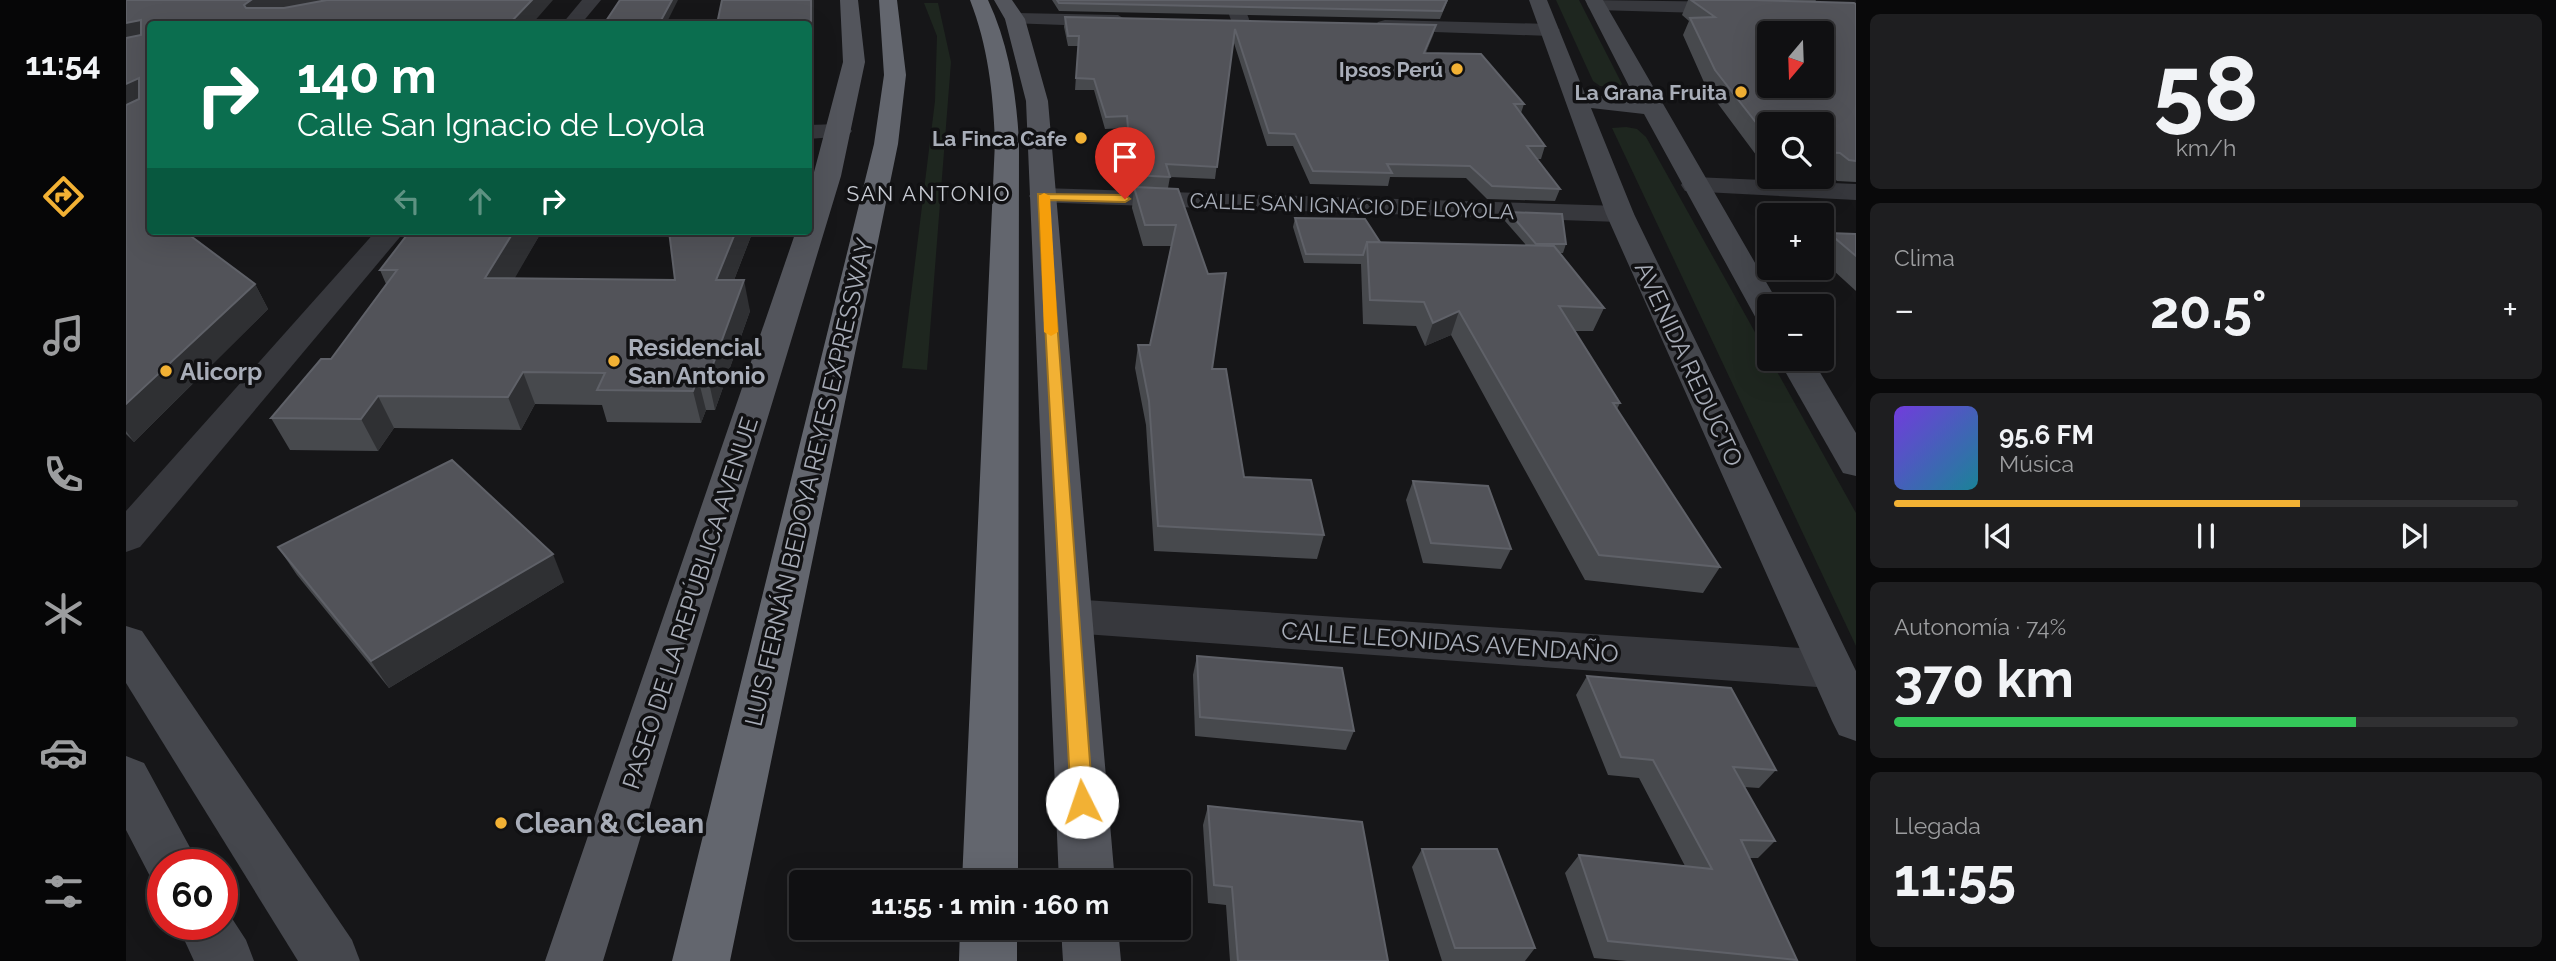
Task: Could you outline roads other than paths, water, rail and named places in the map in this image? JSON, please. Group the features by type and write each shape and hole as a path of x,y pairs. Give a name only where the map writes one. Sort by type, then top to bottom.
{"highway":[{"name":"LUIS FERNÁN BEDOYA REYES EXPRESSWAY","path":"701,961 886,144 895,75 888,0"},
{"path":"979,0 1001,71 1007,141 990,870"},
{"path":"988,961 989,940"}],"main road":[{"name":"PASEO DE LA REPÚBLICA AVENUE","path":"812,171 854,52 849,0"},
{"name":"AVENIDA REDUCTO","path":"1538,0 1620,214 1856,721"},
{"path":"1595,2 1693,186 1757,295"},
{"path":"1009,10 1037,101 1086,870"},
{"path":"1578,100 1651,108"},
{"name":"PASEO DE LA REPÚBLICA AVENUE","path":"574,961 793,235"},
{"path":"1802,371 1856,464"},
{"path":"126,644 331,961"},
{"path":"126,779 164,849"},
{"path":"214,940 225,961"},
{"path":"1091,940 1092,961"}],"street":[{"path":"574,21 592,0"},
{"path":"1233,0 1240,22"},
{"path":"1595,2 1756,9"},
{"path":"1009,10 1134,21"},
{"path":"1213,22 1266,23"},
{"path":"1360,25 1550,30"},
{"path":"1693,186 1856,192"},
{"name":"CALLE SAN IGNACIO DE LOYOLA","path":"1042,196 1620,214"},
{"path":"126,537 388,235"},
{"name":"CALLE LEONIDAS AVENDAÑO","path":"1070,616 1831,668"}],"place":[{"name":"Ipsos Perú","path":"1457,69"},
{"name":"La Grana Fruita","path":"1741,92"},
{"name":"La Finca Cafe","path":"1081,138"},
{"name":"Residencial San Antonio","path":"614,361"},
{"name":"Alicorp","path":"166,371"},
{"name":"Clean & Clean","path":"501,823"}],"district":[{"name":"SAN ANTONIO","path":"929,193"}]}
